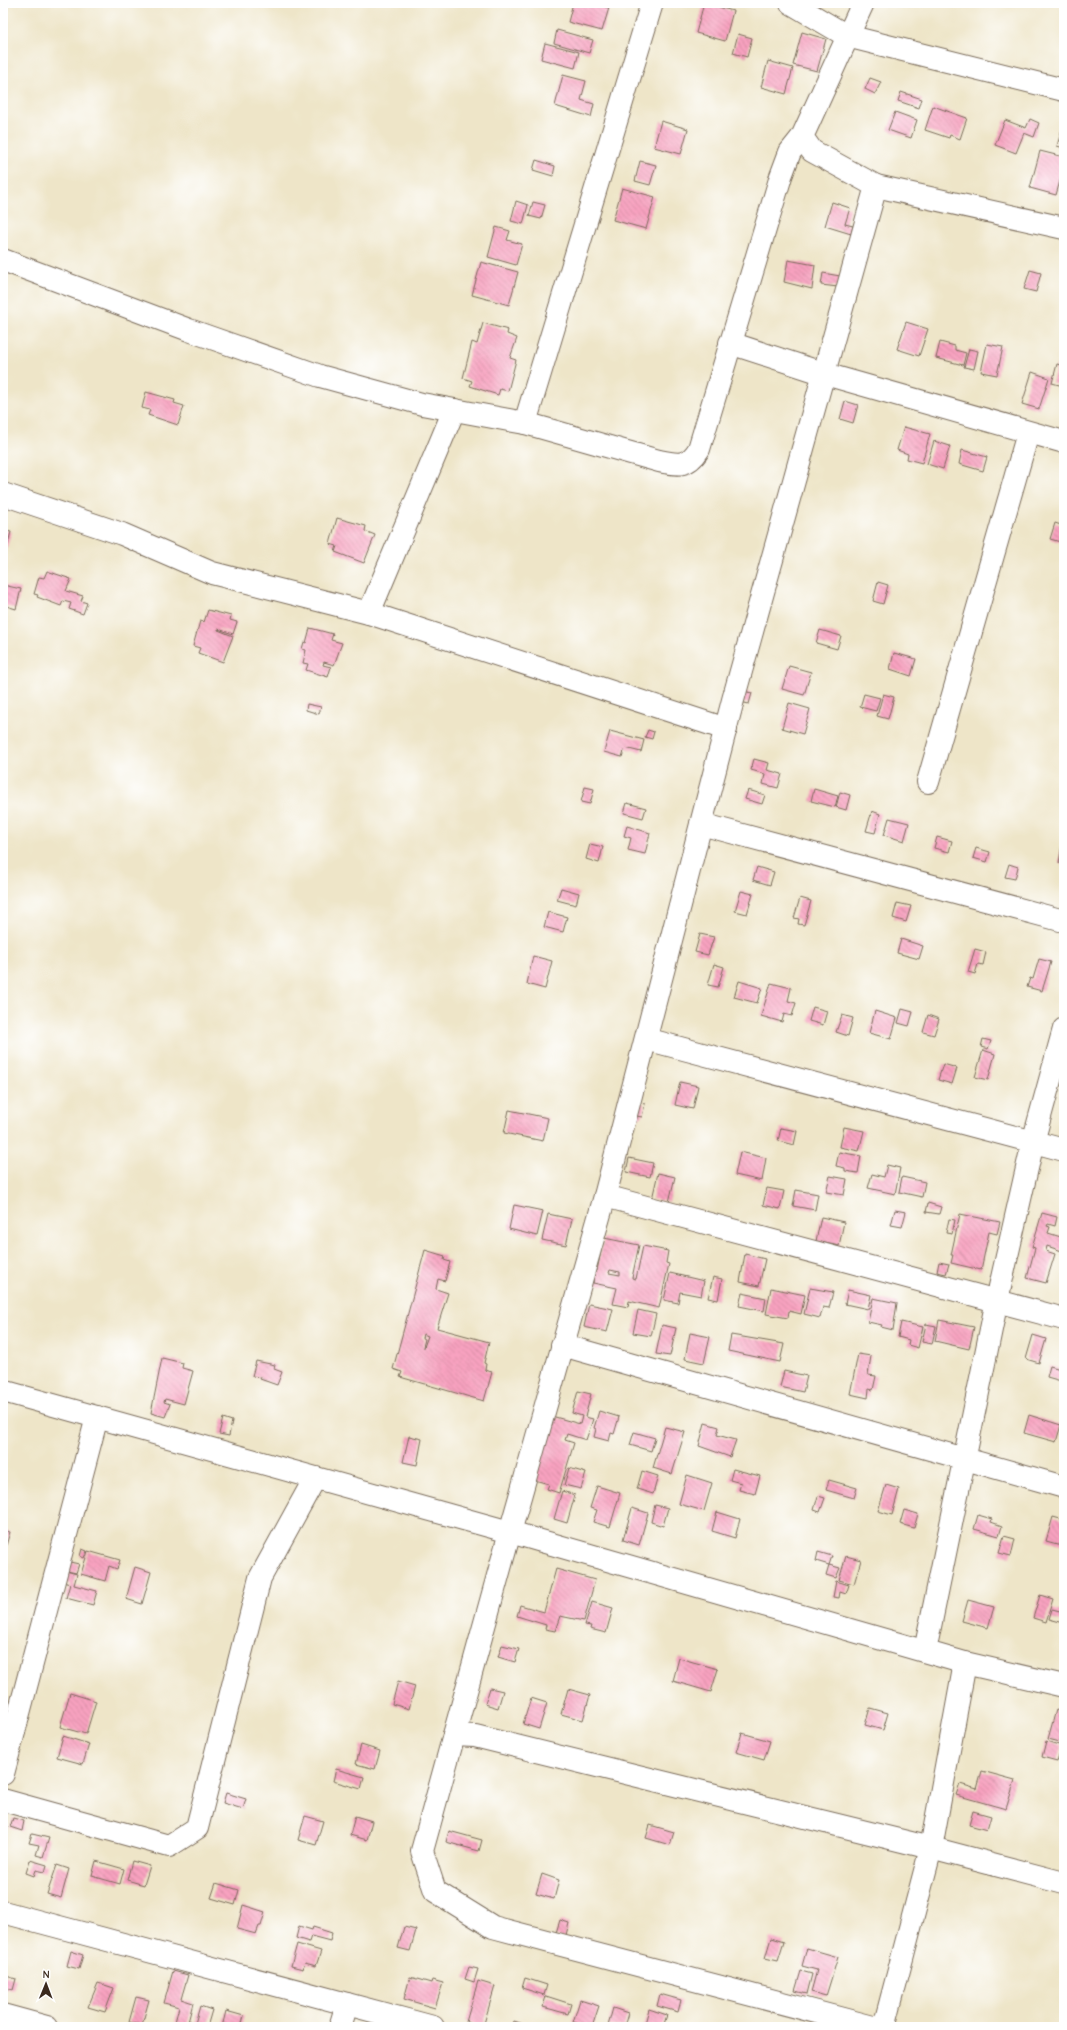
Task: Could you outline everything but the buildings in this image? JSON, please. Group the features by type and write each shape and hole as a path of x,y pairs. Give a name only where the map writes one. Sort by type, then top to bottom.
{"street":[{"path":"525,423 652,3"},
{"path":"791,3 847,36 1064,90"},
{"path":"3,260 189,330 320,376 388,396 525,423 659,461 673,464 686,463 694,458 699,449 781,176 790,152 802,137 863,3"},
{"path":"802,137 812,151 876,186 1064,228"},
{"path":"873,2027 493,1927 435,1891 422,1852 562,1345 605,1196 726,729 876,186"},
{"path":"730,343 825,374 1064,442"},
{"path":"369,613 454,410"},
{"path":"928,782 1028,433"},
{"path":"3,494 122,534 212,573 369,613 726,729"},
{"path":"701,824 1064,920"},
{"path":"925,1652 997,1300 1033,1142 1064,1029"},
{"path":"646,1039 1064,1150"},
{"path":"605,1196 1064,1318"},
{"path":"562,1345 1064,1487"},
{"path":"3,1391 510,1532 925,1652 1064,1686"},
{"path":"3,1774 97,1417"},
{"path":"3,1800 169,1846 197,1828 260,1578 315,1478"},
{"path":"884,2027 931,1848 966,1663"},
{"path":"454,1735 474,1736 931,1848 1064,1883"},
{"path":"3,1912 433,2027"},
{"path":"340,2027 347,2004"},
{"path":"3,2015 47,2027"}]}
